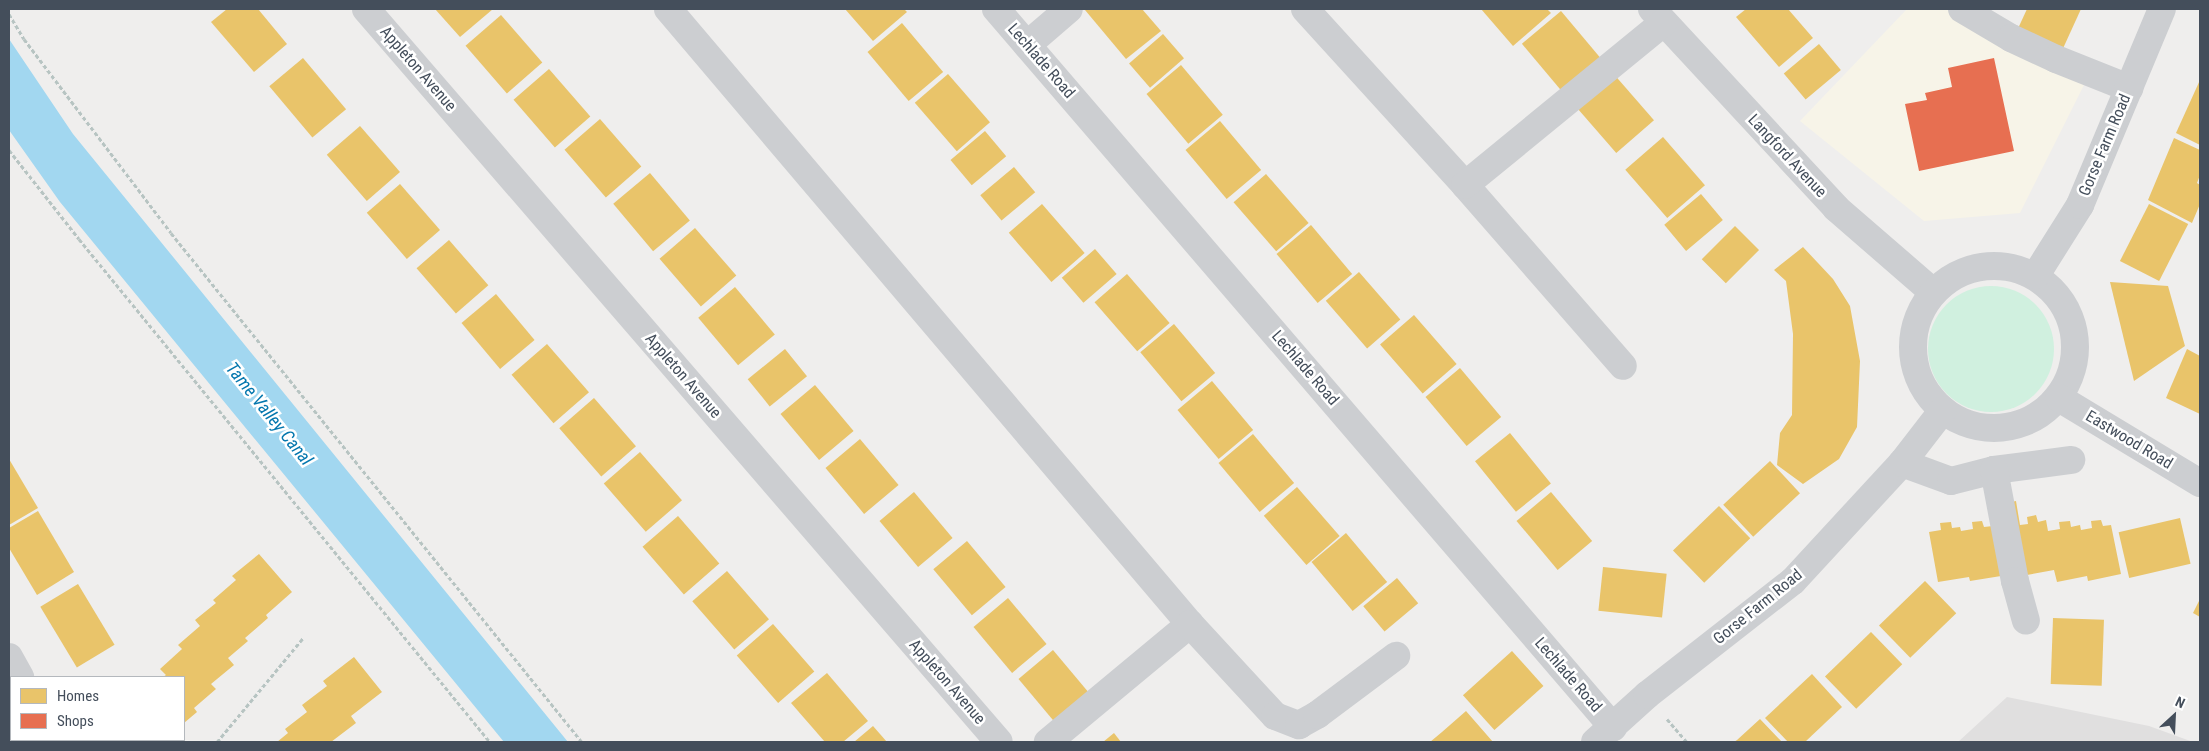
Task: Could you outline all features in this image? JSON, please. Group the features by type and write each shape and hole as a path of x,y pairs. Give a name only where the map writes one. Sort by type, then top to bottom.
{"street":[{"name":"Appleton Avenue","path":"366,9 999,742"},
{"path":"668,9 1190,624 1275,716 1300,725 1317,715 1396,656"},
{"name":"Lechlade Road","path":"996,9 1604,735"},
{"path":"1028,45 1070,9"},
{"path":"1305,9 1465,185 1623,366"},
{"path":"1962,9 2011,38 2056,59 2129,88"},
{"name":"Gorse Farm Road","path":"2036,275 2080,205 2162,9"},
{"path":"1465,185 1658,16"},
{"name":"Langford Avenue","path":"1658,16 1836,208 1933,292"},
{"path":"2000,265 2036,275 2058,293 2071,318 2076,346 2072,373 2058,398 2043,412 2024,422 2003,428 1982,428 1961,421 1943,410 1925,390 1915,366 1914,357 1913,340 1919,314 1933,292 1963,270 2000,265"},
{"name":"Eastwood Road","path":"2058,398 2200,483"},
{"name":"Gorse Farm Road","path":"1604,735 1648,695 1794,581 1902,463 1943,410"},
{"path":"1902,463 1950,481 1994,470 2071,460"},
{"path":"1994,470 2015,581 2026,621"},
{"path":"1048,742 1190,624"},
{"path":"9,657 19,676"}],"path":[{"path":"9,14 24,38 171,233 582,742"},
{"path":"9,150 85,247 490,742"},
{"path":"216,742 304,637"}],"shaded area":[{"path":"1907,9 1950,9 2086,81 2020,213 1924,221 1800,121"},
{"path":"2007,697 2149,726 2193,742 1958,742"}],"green space":[{"path":"1991,286 2015,291 2036,304 2049,325 2054,349 2049,373 2036,394 2015,407 1991,412 1967,407 1946,394 1933,373 1928,349 1933,325 1946,304 1967,291"}],"water":[{"name":"Tame Valley Canal","path":"9,39 73,134 568,742 504,742 60,202 9,130"}],"building: Homes":[{"path":"227,9 258,9 287,44 254,72 211,22"},
{"path":"435,9 493,9 460,37"},
{"path":"845,9 904,9 907,12 873,41"},
{"path":"1142,9 1161,31 1126,59 1085,10"},
{"path":"1481,9 1547,9 1551,13 1513,46"},
{"path":"1746,9 1788,9 1813,38 1779,67 1736,17"},
{"path":"2027,9 2081,9 2060,55 2015,35"},
{"path":"1561,11 1603,61 1564,94 1522,44"},
{"path":"501,15 542,63 507,93 466,46"},
{"path":"902,23 943,72 909,101 868,52"},
{"path":"1163,34 1184,58 1150,88 1129,64"},
{"path":"1819,44 1841,70 1806,100 1784,74"},
{"path":"303,58 346,109 312,138 269,86"},
{"path":"1181,65 1223,115 1188,144 1147,94"},
{"path":"549,69 590,117 555,147 514,100"},
{"path":"1612,72 1654,120 1616,153 1574,105"},
{"path":"948,74 990,122 957,151 915,103"},
{"path":"2200,80 2200,145 2176,133"},
{"path":"600,119 641,167 606,197 565,150"},
{"path":"1220,121 1261,170 1227,199 1186,150"},
{"path":"360,126 400,172 367,201 327,155"},
{"path":"985,131 1006,156 972,185 951,160"},
{"path":"1663,137 1705,185 1667,218 1625,170"},
{"path":"2174,138 2200,150 2200,175 2197,183 2200,185 2200,204 2192,223 2148,200"},
{"path":"1014,167 1035,192 1002,221 980,195"},
{"path":"650,173 690,220 653,251 613,204"},
{"path":"1266,174 1309,223 1276,251 1234,202"},
{"path":"400,184 440,230 407,259 367,213"},
{"path":"1701,194 1723,220 1686,251 1664,225"},
{"path":"1042,204 1085,253 1051,282 1009,233"},
{"path":"2149,204 2188,224 2159,281 2120,261"},
{"path":"1311,225 1352,274 1318,303 1277,254"},
{"path":"1735,226 1759,250 1726,283 1702,259"},
{"path":"695,228 736,276 701,306 660,259"},
{"path":"449,240 488,285 456,313 417,268"},
{"path":"1803,247 1833,279 1850,306 1860,361 1857,427 1839,459 1803,484 1777,465 1780,433 1792,415 1793,334 1786,281 1774,270"},
{"path":"1095,249 1117,274 1083,303 1062,278"},
{"path":"1359,272 1400,320 1367,348 1326,301"},
{"path":"1127,274 1170,323 1137,351 1095,302"},
{"path":"2110,282 2168,286 2185,346 2134,381"},
{"path":"735,287 775,334 738,365 698,318"},
{"path":"496,294 535,340 500,369 462,323"},
{"path":"1414,315 1457,364 1423,394 1380,345"},
{"path":"1174,324 1215,373 1181,401 1140,352"},
{"path":"547,344 589,392 554,423 512,375"},
{"path":"785,349 807,376 770,406 748,379"},
{"path":"2187,349 2200,356 2200,414 2166,398"},
{"path":"1460,368 1501,417 1467,446 1426,397"},
{"path":"1212,381 1253,430 1219,459 1178,410"},
{"path":"815,385 854,431 819,460 781,414"},
{"path":"594,398 636,446 601,476 559,428"},
{"path":"1510,433 1551,484 1516,512 1475,461"},
{"path":"1253,434 1294,483 1260,512 1219,463"},
{"path":"860,439 899,485 864,514 826,468"},
{"path":"640,452 682,500 646,532 604,483"},
{"path":"9,459 38,508 9,525"},
{"path":"1770,461 1800,493 1753,537 1723,505"},
{"path":"1297,487 1340,536 1306,565 1264,516"},
{"path":"914,492 953,538 918,567 880,521"},
{"path":"1551,492 1592,541 1558,570 1517,521"},
{"path":"2016,501 2020,525 2028,524 2027,517 2036,515 2038,522 2046,520 2048,531 2060,529 2059,522 2070,521 2071,527 2080,525 2081,530 2092,528 2091,521 2101,520 2103,526 2111,525 2121,574 2088,581 2087,576 2057,582 2054,570 2021,576 2007,503"},
{"path":"1719,506 1750,538 1704,583 1673,550"},
{"path":"38,511 74,572 37,595 9,548 9,528"},
{"path":"678,516 719,564 684,594 643,547"},
{"path":"2180,518 2191,564 2129,578 2119,532"},
{"path":"1982,521 1984,527 1993,526 2001,576 1970,581 1969,577 1938,582 1929,532 1941,530 1940,523 1951,522 1952,528 1960,527 1961,531 1973,529 1972,522"},
{"path":"1346,533 1387,582 1353,611 1312,562"},
{"path":"967,541 1006,587 972,615 933,569"},
{"path":"259,554 292,592 266,615 268,618 245,638 248,641 228,658 234,665 211,684 216,689 194,708 197,712 185,722 185,676 164,676 166,675 160,669 182,649 178,645 200,626 195,620 216,603 213,600 236,580 232,576"},
{"path":"1603,567 1667,574 1662,617 1598,611"},
{"path":"727,571 769,619 734,649 692,601"},
{"path":"1397,578 1418,603 1385,632 1363,606"},
{"path":"1925,581 1956,613 1910,658 1879,625"},
{"path":"78,584 115,645 77,668 40,607"},
{"path":"1008,598 1047,644 1012,673 974,627"},
{"path":"2200,599 2200,617 2193,613"},
{"path":"2053,618 2104,620 2102,686 2051,684"},
{"path":"773,624 814,672 778,703 737,655"},
{"path":"1871,632 1902,664 1856,709 1825,676"},
{"path":"1053,650 1092,697 1058,726 1019,679"},
{"path":"1512,651 1543,686 1494,730 1463,695"},
{"path":"354,657 382,692 351,716 356,723 331,742 277,742 288,733 285,729 307,712 302,705 327,686 323,681"},
{"path":"827,673 868,721 843,742 825,742 791,703"},
{"path":"1812,674 1842,707 1805,742 1788,742 1765,718"},
{"path":"1466,711 1493,742 1430,742 1442,732"},
{"path":"1760,719 1782,742 1734,742 1737,740"},
{"path":"873,726 887,742 854,742"},
{"path":"1114,733 1121,742 1103,742"},
{"path":"144,741 174,741 173,742"}],"building: Shops":[{"path":"1994,58 2014,151 1919,171 1905,104 1927,100 1925,93 1952,87 1948,68"}]}
